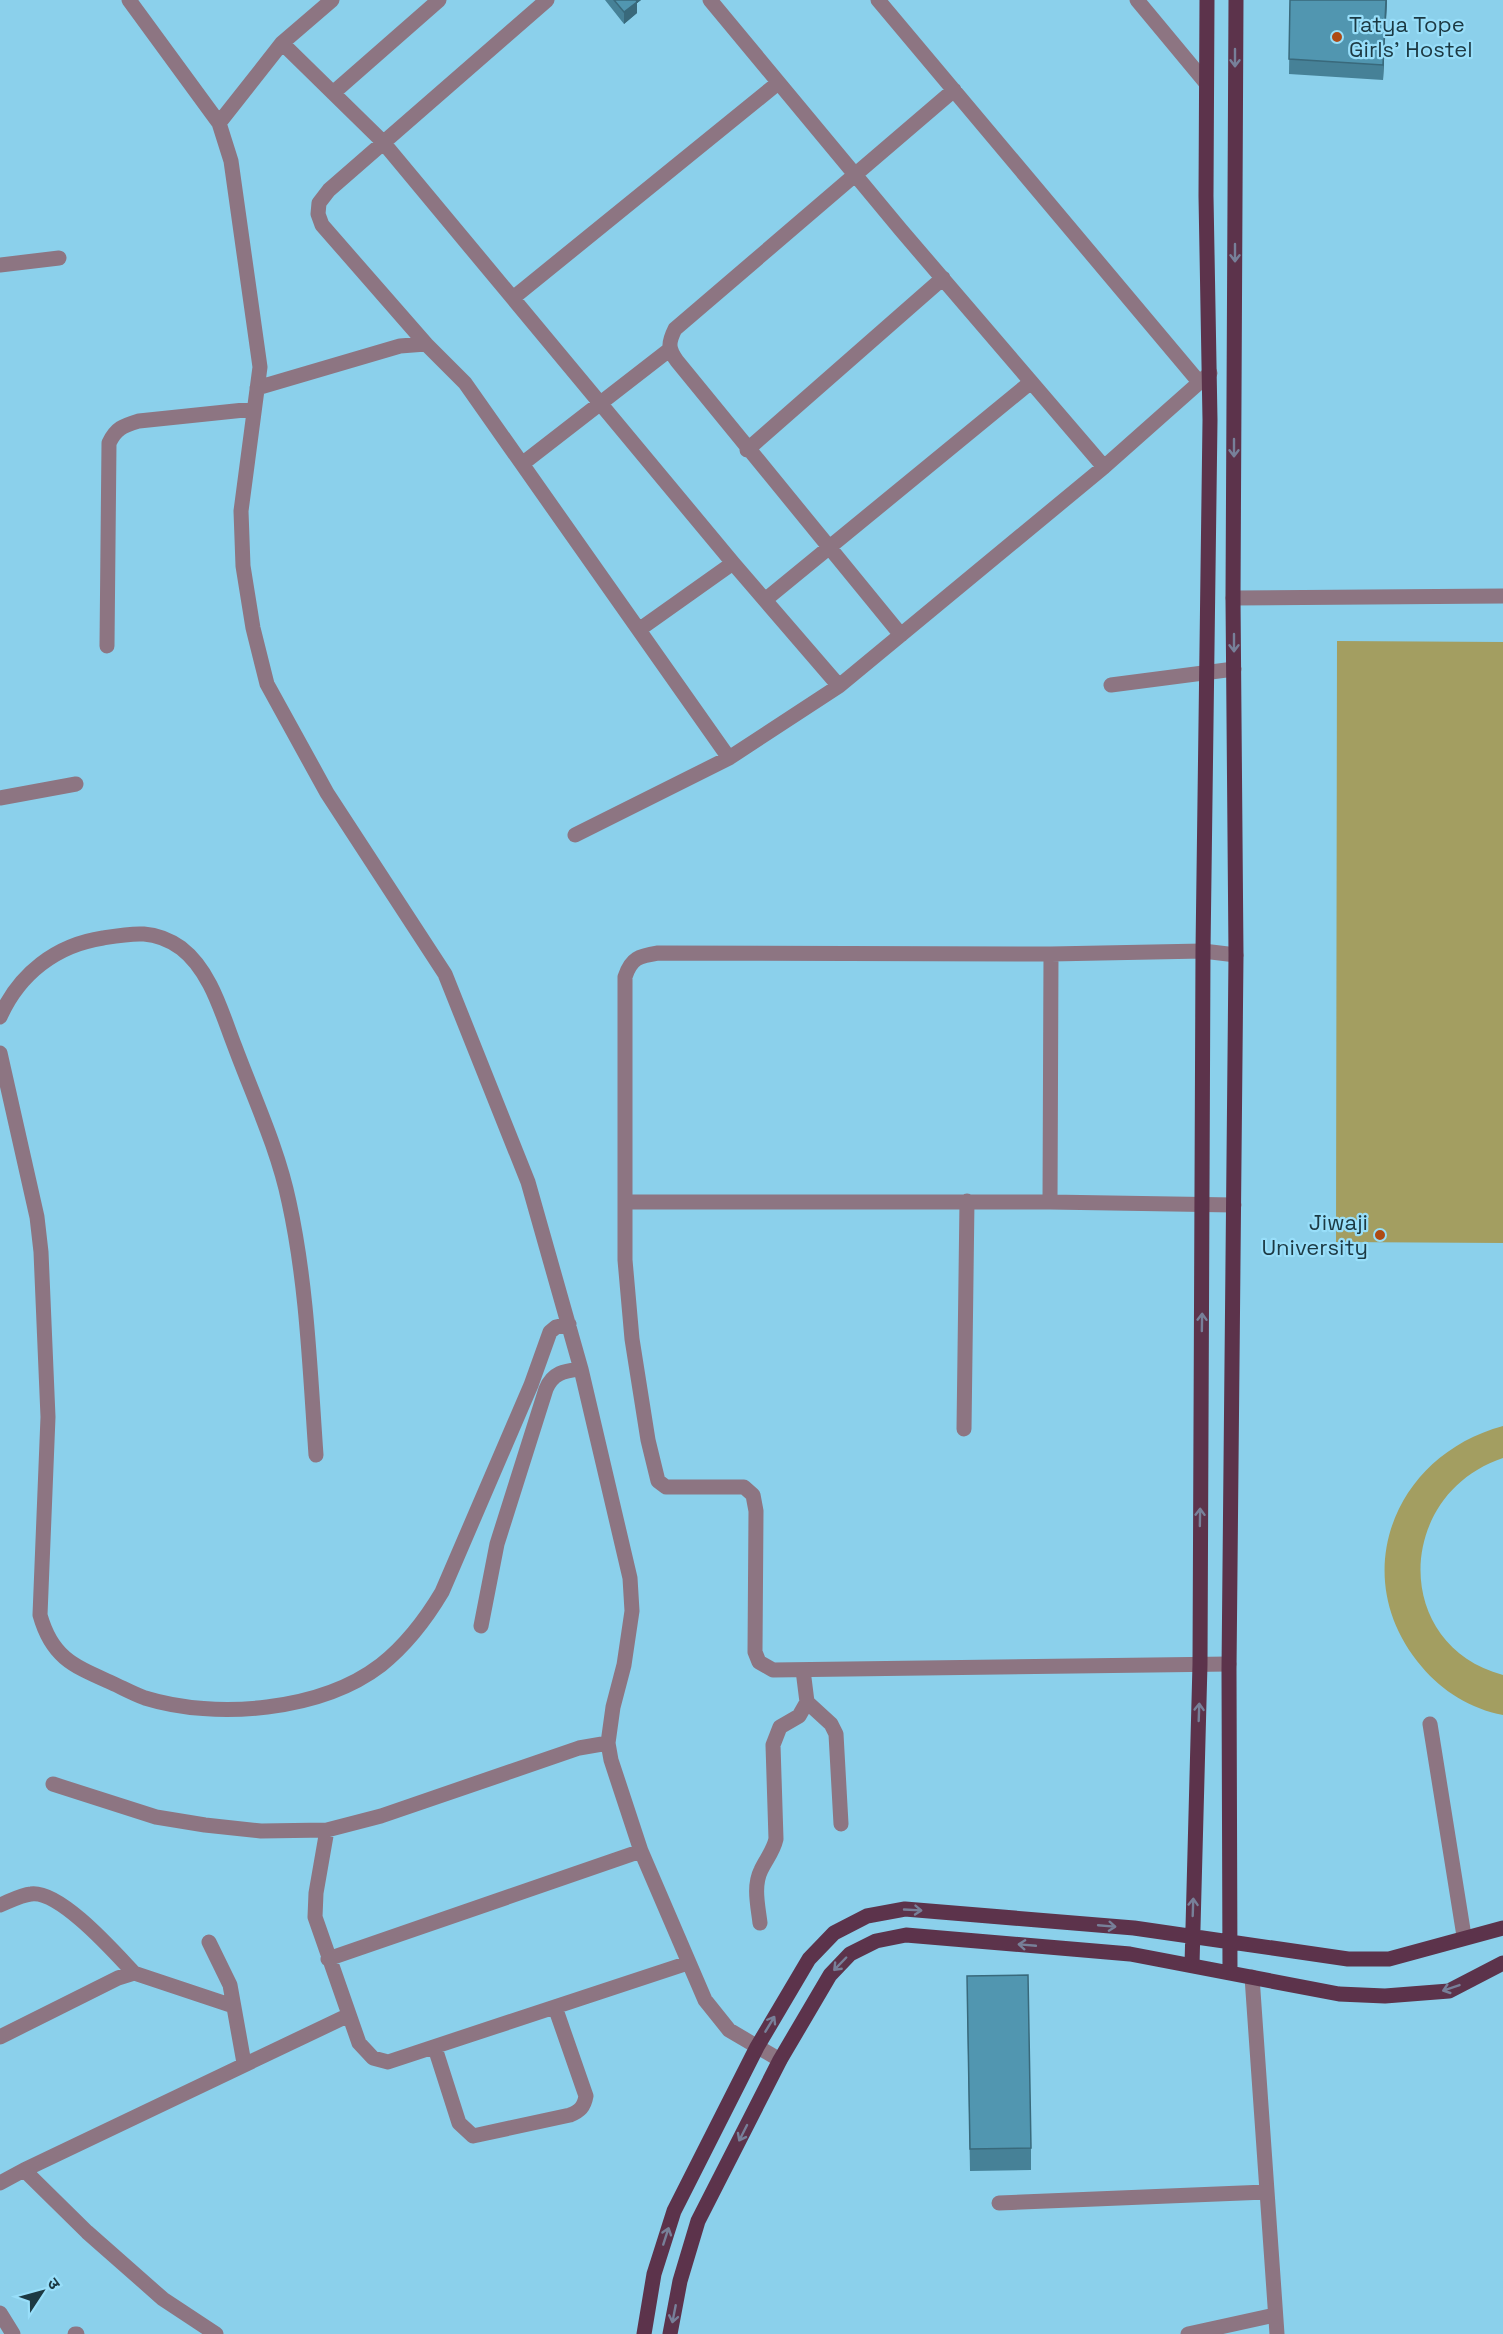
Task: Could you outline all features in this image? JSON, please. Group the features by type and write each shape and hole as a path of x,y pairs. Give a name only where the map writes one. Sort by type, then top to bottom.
{"main road":[{"path":"1192,1965 1200,1664 1203,951 1207,671 1204,377 1207,0"},
{"path":"1230,1972 1229,1664 1236,955 1233,598 1236,0"},
{"path":"644,2334 654,2274 674,2211 757,2047 809,1959 834,1933 867,1916 905,1909 1134,1928 1348,1959 1389,1959 1430,1949 1464,1936 1503,1928"},
{"path":"670,2334 680,2281 699,2221 780,2060 830,1975 850,1954 876,1941 906,1935 1130,1954 1339,1994 1385,1996 1449,1991 1503,1963"},
{"path":"654,2274 680,2281"}],"street":[{"path":"129,0 219,123 233,172 260,366 241,511 243,566 253,628 267,684 327,793 445,974 528,1182 582,1369 630,1578 632,1611 624,1665 613,1707 608,1743 611,1760 641,1851 705,2000 729,2030 780,2060"},
{"path":"219,123 282,44 333,0"},
{"path":"333,93 439,0"},
{"path":"547,0 382,141 329,190 319,203 318,214 322,225 426,344 465,383 640,629 729,759"},
{"path":"710,0 943,279 1104,467"},
{"path":"575,835 729,759 839,686 1104,467 1204,377 878,0"},
{"path":"1137,0 1206,83"},
{"path":"282,44 382,141 733,563 839,686"},
{"path":"513,298 778,83"},
{"path":"902,635 747,450 669,350 669,340 675,329 857,176 954,90"},
{"path":"0,265 59,258"},
{"path":"747,450 943,279"},
{"path":"257,388 400,346 426,344"},
{"path":"522,464 669,350"},
{"path":"765,600 1031,382"},
{"path":"107,646 109,443 114,432 122,426 139,421 254,410"},
{"path":"640,629 733,563"},
{"path":"1233,598 1503,596"},
{"path":"1111,685 1234,669"},
{"path":"0,798 76,784"},
{"path":"0,1017 10,994 31,970 59,952 86,940 143,932 182,949 205,975 221,1010 273,1148 289,1202 305,1310 316,1455"},
{"path":"1229,1664 773,1670 759,1662 755,1652 756,1511 753,1495 744,1487 666,1487 658,1481 632,1339 625,1260 625,977 629,963 638,956 658,953 1052,954 1203,951 1236,955"},
{"path":"1050,1202 1052,954"},
{"path":"0,1053 37,1217 41,1252 48,1417 40,1615 46,1634 55,1648 66,1660 78,1667 145,1698 184,1707 221,1709 296,1703 354,1681 381,1665 429,1615 442,1592 531,1385 550,1332 556,1327 569,1324"},
{"path":"626,1202 967,1201 1234,1205"},
{"path":"964,1429 967,1201"},
{"path":"481,1626 497,1544 546,1389 550,1380 558,1373 582,1369"},
{"path":"760,1923 757,1886 761,1869 773,1851 776,1839 773,1745 780,1727 799,1716 807,1702 803,1670"},
{"path":"807,1702 831,1724 836,1734 841,1824"},
{"path":"1430,1724 1464,1936"},
{"path":"53,1784 156,1817 261,1831 327,1830 381,1816 579,1748 608,1743"},
{"path":"327,1830 316,1893 315,1917 359,2043 373,2058 388,2062 435,2048 688,1963"},
{"path":"328,1959 641,1851"},
{"path":"0,1905 31,1894 42,1894 94,1929 134,1974 233,2006"},
{"path":"209,1942 230,1985 244,2063"},
{"path":"0,2037 118,1978 134,1974"},
{"path":"1252,1977 1277,2334"},
{"path":"435,2048 459,2123 472,2136 579,2112 586,2096 555,2007"},
{"path":"0,2183 244,2063 349,2015"},
{"path":"24,2170 87,2232 163,2299 216,2334"},
{"path":"999,2203 1266,2192"},
{"path":"0,2313 13,2334"},
{"path":"1188,2334 1275,2315"}],"shaded area":[{"path":"1337,641 1503,642 1503,1243 1336,1242"},
{"path":"1503,1426 1503,1458 1467,1476 1442,1503 1426,1535 1420,1569 1425,1603 1441,1634 1466,1659 1503,1675 1503,1715 1458,1698 1422,1667 1399,1632 1387,1595 1385,1559 1393,1524 1409,1491 1434,1463 1465,1441"}],"building":[{"path":"614,0 636,0 637,2 624,12"},
{"name":"Tatya Tope Girls' Hostel","path":"1290,0 1386,0 1383,65 1289,59"},
{"path":"1028,1975 1031,2148 970,2149 967,1976"}],"place":[{"name":"Tatya Tope Girls' Hostel","path":"1337,37"},
{"name":"Jiwaji University","path":"1380,1235"}]}
